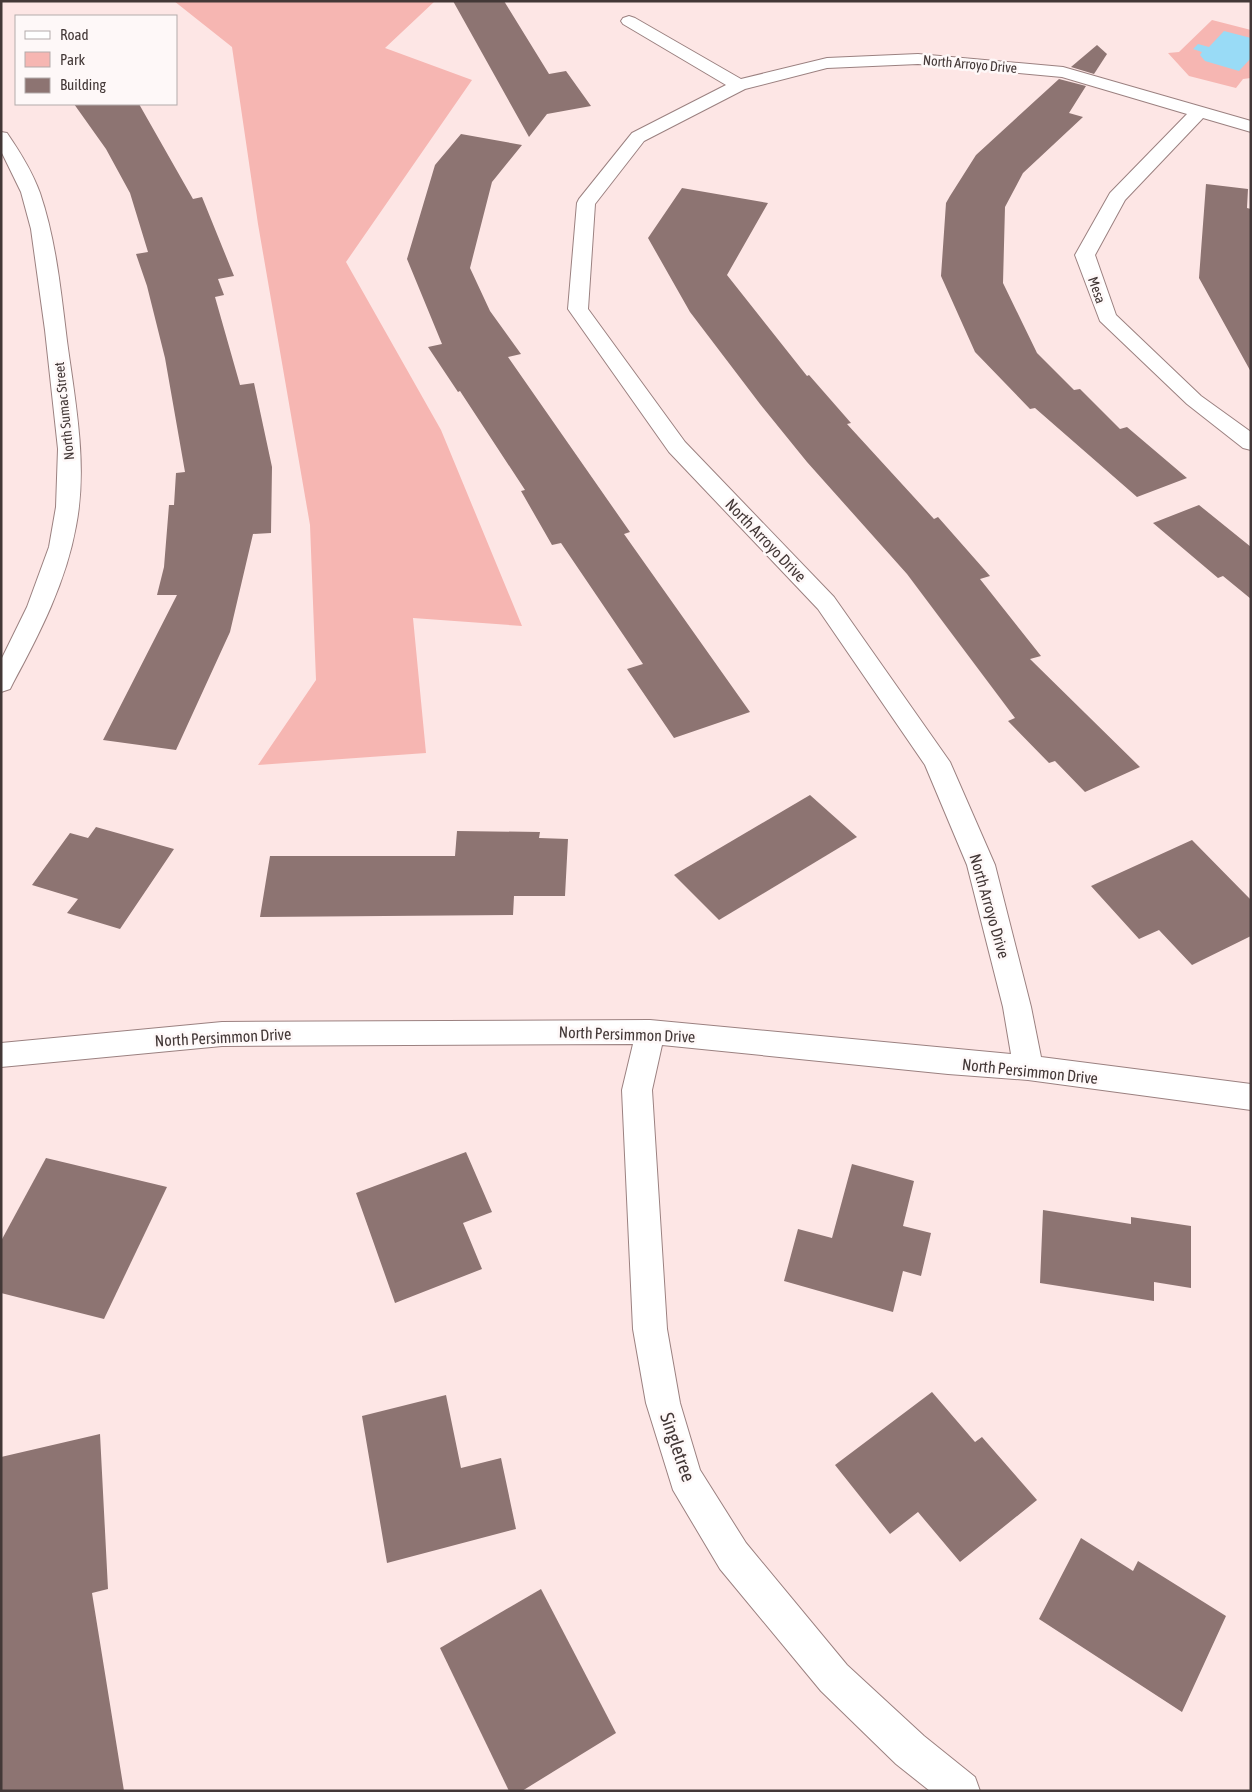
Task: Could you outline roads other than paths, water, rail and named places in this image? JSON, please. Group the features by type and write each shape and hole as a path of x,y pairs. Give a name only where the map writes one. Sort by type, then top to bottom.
{"street":[{"path":"629,21 739,86"},
{"name":"North Arroyo Drive","path":"1028,1068 1017,1007 981,865 938,762 826,603 677,447 578,309 586,203 638,137 739,86 827,62 918,59 1064,72 1251,127"},
{"name":"Mesa","path":"1199,112 1118,196 1085,255 1107,317 1194,400 1251,443"},
{"name":"North Sumac Street","path":"1,137 12,152 26,179 43,233 69,449 70,484 65,526 44,598 28,633 1,682"},
{"name":"North Persimmon Drive","path":"1,1055 222,1034 650,1032 948,1062 1028,1068 1251,1097"},
{"name":"Singletree","path":"650,1032 637,1090 650,1328 663,1403 685,1478 733,1556 834,1678 910,1750 961,1791"}],"water":[{"path":"1224,31 1251,38 1251,58 1239,71 1205,61 1200,55 1202,52 1193,49 1198,44 1209,47"}]}
